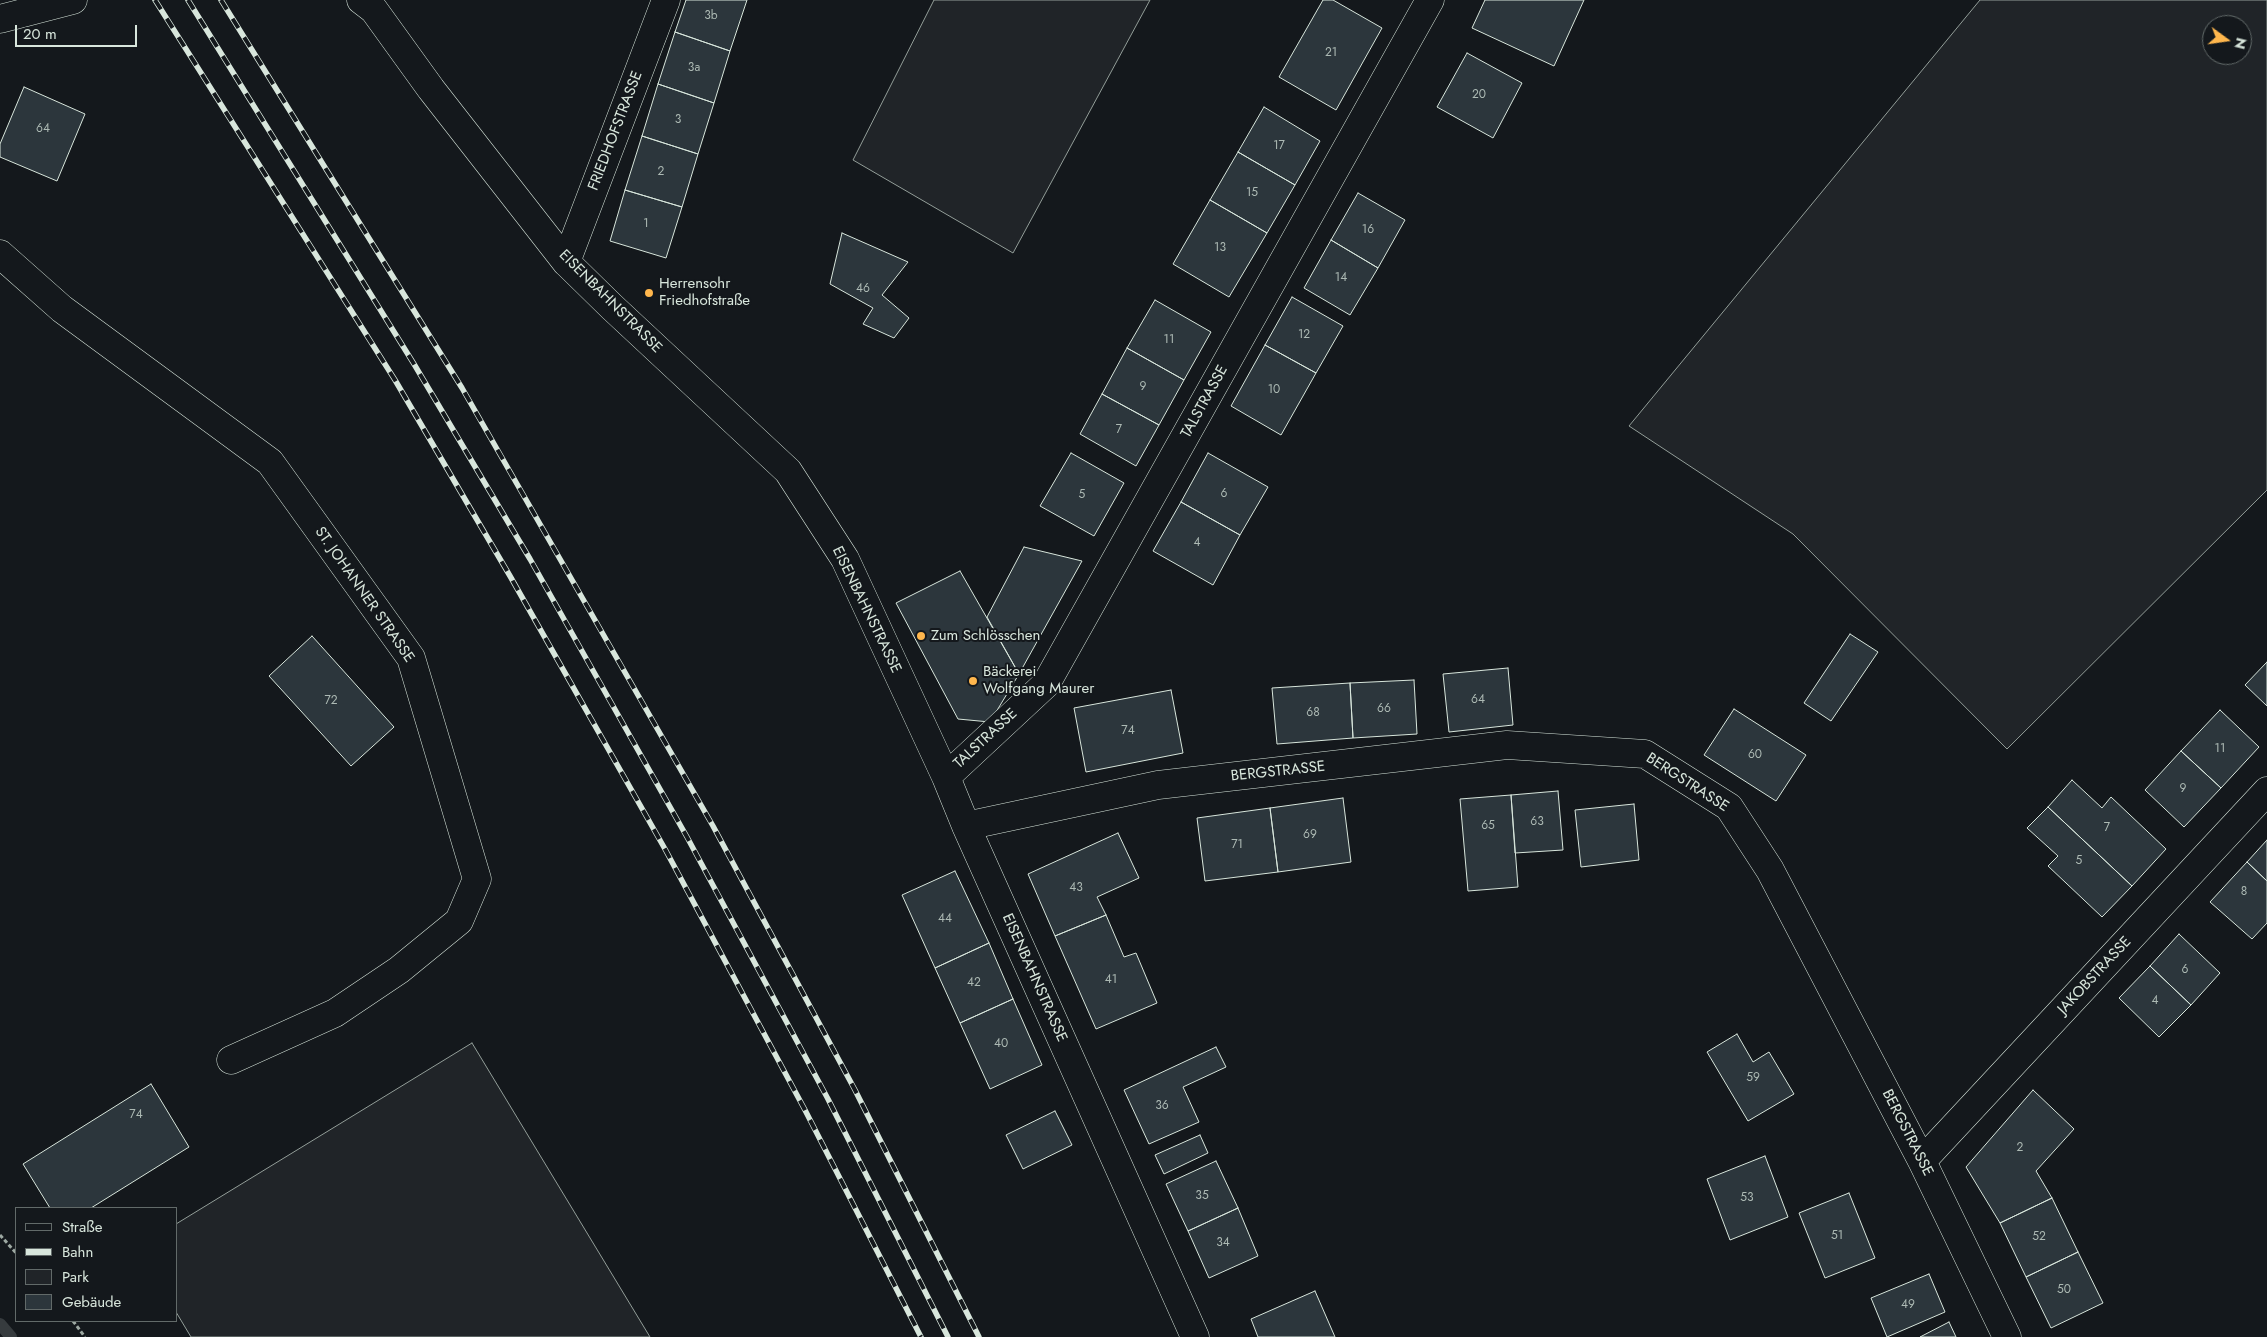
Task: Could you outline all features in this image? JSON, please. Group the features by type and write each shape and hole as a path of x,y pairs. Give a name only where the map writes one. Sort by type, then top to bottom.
{"street":[{"path":"0,19 73,0"},
{"name":"EISENBAHNSTRASSE","path":"361,0 374,10 431,89 566,262 788,471 845,560 946,777 966,826 1195,1337"},
{"name":"FRIEDHOFSTRASSE","path":"566,262 666,0"},
{"name":"TALSTRASSE","path":"946,777 1046,684 1430,0"},
{"name":"ST. JOHANNER STRASSE","path":"0,254 62,309 270,462 411,658 477,879 459,921 399,970 335,1013 231,1060"},
{"name":"BERGSTRASSE","path":"966,826 1158,785 1498,746 1645,754 1729,807 1770,870 1922,1161 2007,1337"},
{"name":"JAKOBSTRASSE","path":"1922,1161 2267,791"}],"path":[{"path":"0,1235 15,1252"},
{"path":"74,1322 85,1337"}],"green space":[{"path":"934,0 1150,0 1013,253 853,160"},
{"path":"1980,0 2267,0 2267,490 2007,749 1793,534 1629,426"},
{"path":"472,1043 650,1337 191,1337 178,1315 178,1223"}],"building":[{"path":"686,0 747,0 730,51 675,32"},
{"path":"1323,0 1333,0 1382,28 1336,110 1279,77"},
{"path":"1485,0 1584,0 1554,66 1472,28"},
{"path":"675,32 730,51 714,103 658,84"},
{"path":"1467,53 1522,83 1493,138 1437,107"},
{"path":"658,84 714,103 698,154 642,136"},
{"path":"24,87 85,114 57,181 0,157 0,144"},
{"path":"1264,107 1320,141 1295,185 1238,152"},
{"path":"642,136 698,154 682,207 625,190"},
{"path":"1238,152 1295,185 1267,233 1210,200"},
{"path":"625,190 682,207 666,258 610,241"},
{"path":"1358,193 1405,220 1378,268 1331,240"},
{"path":"1210,200 1267,233 1229,297 1173,264"},
{"path":"842,233 908,262 882,295 909,318 894,338 863,324 873,308 830,284"},
{"path":"1331,240 1378,268 1350,315 1304,288"},
{"path":"1292,297 1343,326 1316,373 1265,345"},
{"path":"1155,300 1211,332 1184,380 1127,348"},
{"path":"1265,345 1316,373 1281,435 1231,406"},
{"path":"1127,348 1184,380 1159,425 1102,394"},
{"path":"1102,394 1159,425 1136,466 1080,434"},
{"path":"1071,453 1124,483 1094,536 1040,506"},
{"path":"1208,453 1268,487 1240,535 1181,502"},
{"path":"1181,502 1240,535 1213,585 1153,551"},
{"path":"1024,547 1082,561 1019,674 987,617"},
{"path":"960,571 1019,674 990,722 958,719 896,603"},
{"path":"1850,634 1878,652 1831,721 1804,703"},
{"path":"312,636 394,727 351,766 269,676"},
{"path":"2267,662 2267,706 2245,685"},
{"path":"1508,668 1513,725 1449,732 1443,674"},
{"path":"1414,680 1417,734 1353,738 1350,683"},
{"path":"1350,683 1353,738 1277,744 1272,688"},
{"path":"1171,690 1183,753 1086,772 1074,708"},
{"path":"1734,709 1806,755 1776,801 1704,755"},
{"path":"2220,710 2259,747 2221,788 2181,751"},
{"path":"2181,751 2221,788 2184,827 2145,790"},
{"path":"2072,780 2102,808 2111,797 2166,849 2132,886 2048,807"},
{"path":"1558,791 1563,850 1515,853 1511,795"},
{"path":"1511,795 1518,887 1468,891 1460,799"},
{"path":"1343,798 1351,862 1278,872 1270,808"},
{"path":"1634,804 1639,860 1581,867 1575,810"},
{"path":"2048,807 2132,886 2102,917 2048,866 2058,856 2027,828"},
{"path":"1270,808 1278,872 1205,881 1197,818"},
{"path":"1118,833 1139,878 1097,897 1106,915 1055,936 1028,874"},
{"path":"2267,840 2267,881 2247,862"},
{"path":"2247,862 2267,881 2267,923 2252,939 2210,902"},
{"path":"955,871 989,943 935,968 902,895"},
{"path":"1106,915 1124,957 1136,953 1157,1003 1096,1029 1055,936"},
{"path":"2179,934 2220,973 2191,1005 2150,966"},
{"path":"989,943 1013,999 960,1023 935,968"},
{"path":"2150,966 2191,1005 2159,1037 2119,998"},
{"path":"1013,999 1042,1065 990,1089 960,1023"},
{"path":"1737,1034 1753,1062 1769,1052 1794,1094 1748,1121 1707,1052"},
{"path":"1216,1047 1226,1067 1183,1087 1199,1122 1149,1144 1124,1090"},
{"path":"151,1084 189,1147 93,1207 49,1207 23,1164"},
{"path":"2033,1090 2074,1129 2036,1171 2052,1198 2000,1223 1966,1167"},
{"path":"1055,1111 1072,1145 1023,1169 1006,1135"},
{"path":"1200,1135 1208,1153 1164,1174 1155,1155"},
{"path":"1765,1156 1788,1217 1730,1240 1707,1179"},
{"path":"1216,1161 1238,1208 1188,1231 1166,1184"},
{"path":"1849,1193 1875,1258 1825,1278 1799,1213"},
{"path":"2052,1198 2078,1252 2026,1277 2000,1223"},
{"path":"1238,1208 1258,1256 1209,1278 1188,1231"},
{"path":"2078,1252 2103,1303 2051,1328 2026,1277"},
{"path":"1929,1274 1945,1312 1887,1337 1871,1298"},
{"path":"1315,1291 1335,1337 1258,1337 1251,1319"},
{"path":"1949,1322 1956,1337 1920,1337"}],"waterway":[{"path":"0,1324 11,1337"}],"railway":[{"path":"155,0 395,380 510,576 665,849 805,1110 921,1337"},
{"path":"188,0 414,364 530,559 687,837 828,1099 948,1337"},
{"path":"221,0 462,388 713,826 855,1090 979,1337"}],"place":[{"name":"Herrensohr Friedhofstraße","path":"649,293"},
{"name":"Zum Schlösschen","path":"921,636"},
{"name":"Bäckerei Wolfgang Maurer","path":"973,681"}]}
